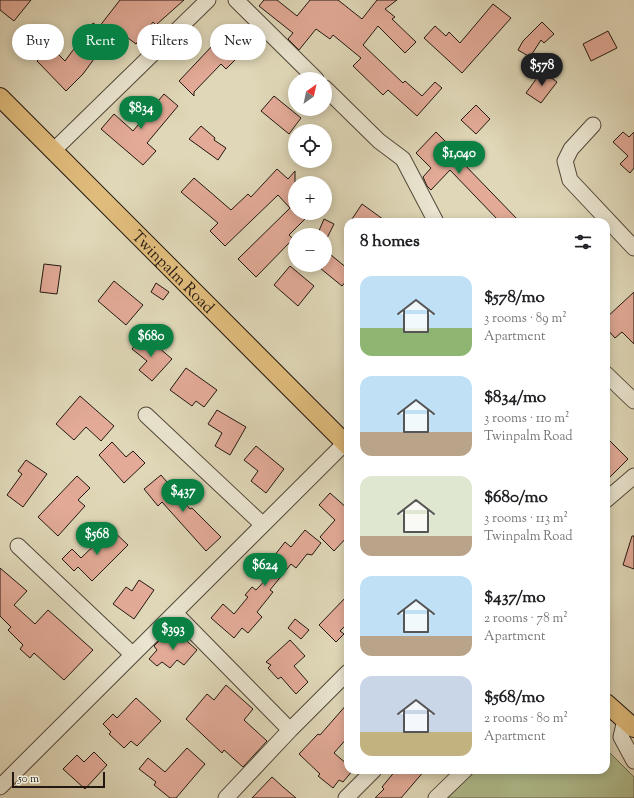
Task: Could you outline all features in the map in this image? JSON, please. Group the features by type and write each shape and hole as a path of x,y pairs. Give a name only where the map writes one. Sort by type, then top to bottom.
{"main road":[{"name":"Twinpalm Road","path":"0,97 344,442"},
{"path":"610,707 629,724"}],"street":[{"path":"54,150 208,0"},
{"path":"236,0 309,72"},
{"path":"332,95 379,141 403,159 434,218"},
{"path":"593,125 571,149 565,160 570,180 606,218"},
{"path":"610,222 634,248"},
{"path":"610,378 634,401"},
{"path":"146,415 262,524"},
{"path":"3,779 175,613 262,524 344,446"},
{"path":"610,497 634,476"},
{"path":"18,546 132,654"},
{"path":"175,613 290,730"},
{"path":"226,798 290,730 344,676"},
{"path":"629,724 622,736 634,761"},
{"path":"346,798 370,774"},
{"path":"436,798 461,774"}],"green space":[{"path":"610,753 634,777 634,798 445,798 470,774 610,774"}],"building":[{"path":"0,0 31,0 14,21 0,10"},
{"path":"120,0 184,0 157,24 153,22 151,24 137,24 136,44 129,39 129,24 101,24"},
{"path":"264,0 277,0 297,16 310,0 338,0 362,19 377,0 397,0 385,9 395,17 392,19 416,42 405,53 378,26 363,45 403,83 405,81 422,96 435,82 442,88 417,116 388,90 383,95 353,66 361,58 333,35 330,39 316,29 299,50 288,39 293,33 259,6"},
{"path":"493,4 511,18 462,73 424,38 435,26 446,36 449,32 460,43"},
{"path":"542,22 554,34 544,43 541,40 530,57 518,50 523,41"},
{"path":"608,31 617,48 591,61 583,44"},
{"path":"210,48 210,60 235,60 226,69 221,64 194,92 194,96 179,81 199,60 202,60 202,57"},
{"path":"72,52 72,60 93,60 83,74 66,91 37,61 65,61"},
{"path":"542,71 557,82 541,103 526,93"},
{"path":"164,94 178,106 147,143 156,151 143,165 101,129 114,114 133,131"},
{"path":"274,96 288,107 288,116 299,116 301,118 296,124 288,124 288,133 261,111"},
{"path":"476,105 490,119 476,134 461,120"},
{"path":"201,126 215,138 214,140 226,148 218,160 189,139"},
{"path":"436,132 462,158 460,160 516,218 496,218 450,170 431,190 427,186 423,177 431,168 416,153"},
{"path":"623,132 629,137 634,132 634,168 630,173 620,164 628,156 613,142"},
{"path":"277,169 288,179 288,206 278,195 225,246 210,231 218,223 181,192 194,178 231,210 248,194 251,197"},
{"path":"295,171 295,176 291,176"},
{"path":"362,204 381,218 353,218"},
{"path":"288,210 288,220 304,220 296,228 288,228 288,244 256,277 238,259"},
{"path":"324,220 334,224 332,228 320,228"},
{"path":"332,256 344,266 344,284 342,286 325,272 332,272"},
{"path":"44,264 61,266 57,294 40,292"},
{"path":"288,268 288,272 297,272 314,286 298,306 274,285"},
{"path":"114,281 143,305 126,325 98,301"},
{"path":"156,283 169,292 163,300 151,292"},
{"path":"634,292 634,344 622,332 615,338 610,332 610,314"},
{"path":"144,335 172,359 152,381 139,370 147,361 132,349"},
{"path":"186,368 217,390 204,407 196,401 192,406 170,390"},
{"path":"80,396 114,426 101,441 86,427 74,440 56,424"},
{"path":"217,410 246,427 230,455 215,446 222,433 208,424"},
{"path":"610,441 628,459 610,477"},
{"path":"112,442 126,457 133,451 145,463 124,483 99,455"},
{"path":"256,446 284,469 266,493 251,481 258,471 244,460"},
{"path":"26,460 47,474 23,507 7,495 22,474 18,471"},
{"path":"161,475 190,509 192,508 221,537 206,551 162,502 158,506 144,489"},
{"path":"77,476 90,488 78,500 85,506 58,536 38,517"},
{"path":"330,493 344,505 344,540 334,551 320,537 335,520 319,505"},
{"path":"111,529 128,545 92,581 78,567 74,571 62,559 72,549 81,558"},
{"path":"305,530 321,543 312,555 307,554 296,568 291,564 270,590 273,592 257,612 262,617 248,633 242,628 234,638 211,618 223,604 234,614 248,597 245,595 252,587 256,590 274,571 267,565 285,542 291,547"},
{"path":"632,536 634,536 634,569 623,565"},
{"path":"0,568 27,591 14,605 35,624 48,610 93,650 64,680 34,653 30,658 20,649 23,645 8,630 11,627 0,616"},
{"path":"139,580 154,590 134,619 113,604 126,587 132,591"},
{"path":"344,599 344,627 340,631 344,634 336,642 319,625"},
{"path":"295,619 309,630 301,639 288,628"},
{"path":"174,630 197,650 184,665 177,660 170,668 162,662 157,666 149,659 157,650 154,646 162,638 165,640"},
{"path":"290,640 305,656 294,666 308,682 296,694 281,677 278,679 268,668 271,665 266,662"},
{"path":"226,685 253,709 244,720 267,741 243,767 224,750 222,753 186,719 207,694 214,700"},
{"path":"136,698 161,721 137,746 131,741 124,748 109,734 111,732 103,724 113,714 117,718"},
{"path":"344,708 344,742 334,753 344,762 344,774 350,774 343,782 339,780 333,788 318,776 320,774 299,754 318,734 320,735"},
{"path":"187,748 205,764 176,798 170,798 154,785 156,782 139,769 148,758 165,772"},
{"path":"94,752 107,765 85,789 63,769 77,755 84,762"},
{"path":"393,774 422,774 401,798 375,798 384,789 382,787"},
{"path":"272,777 283,787 296,798 252,798"}]}
